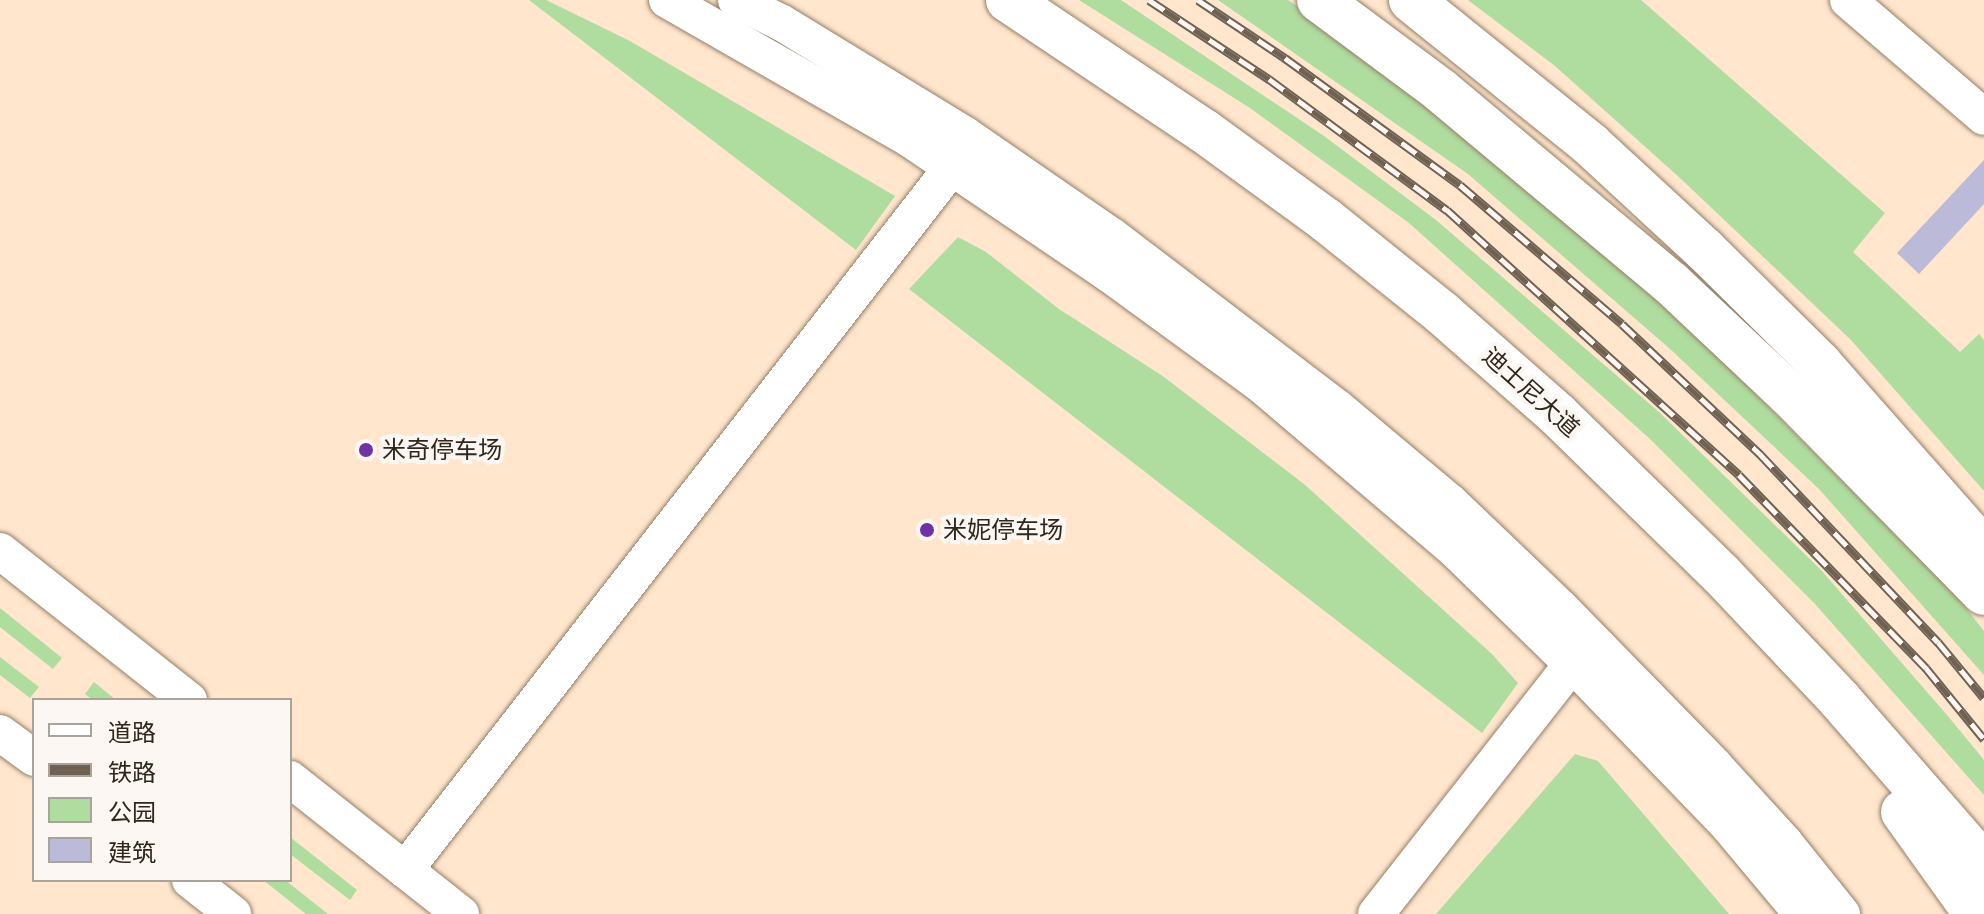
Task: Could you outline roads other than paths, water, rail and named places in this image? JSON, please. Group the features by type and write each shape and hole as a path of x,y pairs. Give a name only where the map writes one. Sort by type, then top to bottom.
{"highway":[{"name":"迪士尼大道","path":"1008,0 1204,131 1326,220 1442,313 1558,415 1663,525 1840,700 1984,865"},
{"path":"1319,0 1440,90 1671,283 1790,395 1984,593"},
{"path":"1411,0 1590,144 1820,364 1984,530"},
{"path":"1820,364 1984,550"},
{"path":"1663,525 1868,766 1976,914"}],"street":[{"path":"667,0 800,74 952,167 1109,274 1260,384 1455,550 1572,664 1726,823 1802,914"},
{"path":"736,0 782,23 964,134 1136,253 1339,409 1450,502 1561,608 1725,777 1785,843 1842,914"},
{"path":"1848,0 1984,117"},
{"path":"405,870 952,167"},
{"path":"0,551 186,698"},
{"path":"1376,914 1572,664"},
{"path":"0,733 32,757"},
{"path":"292,781 461,914"},
{"path":"193,882 233,914"}],"railway":[{"path":"1149,0 1269,79 1447,210 1739,475 1926,668 1984,739"},
{"path":"1198,0 1285,58 1460,185 1622,324 1760,454 1938,642 1984,698"}],"place":[{"name":"米奇停车场","path":"366,450"},
{"name":"米妮停车场","path":"927,530"}]}
